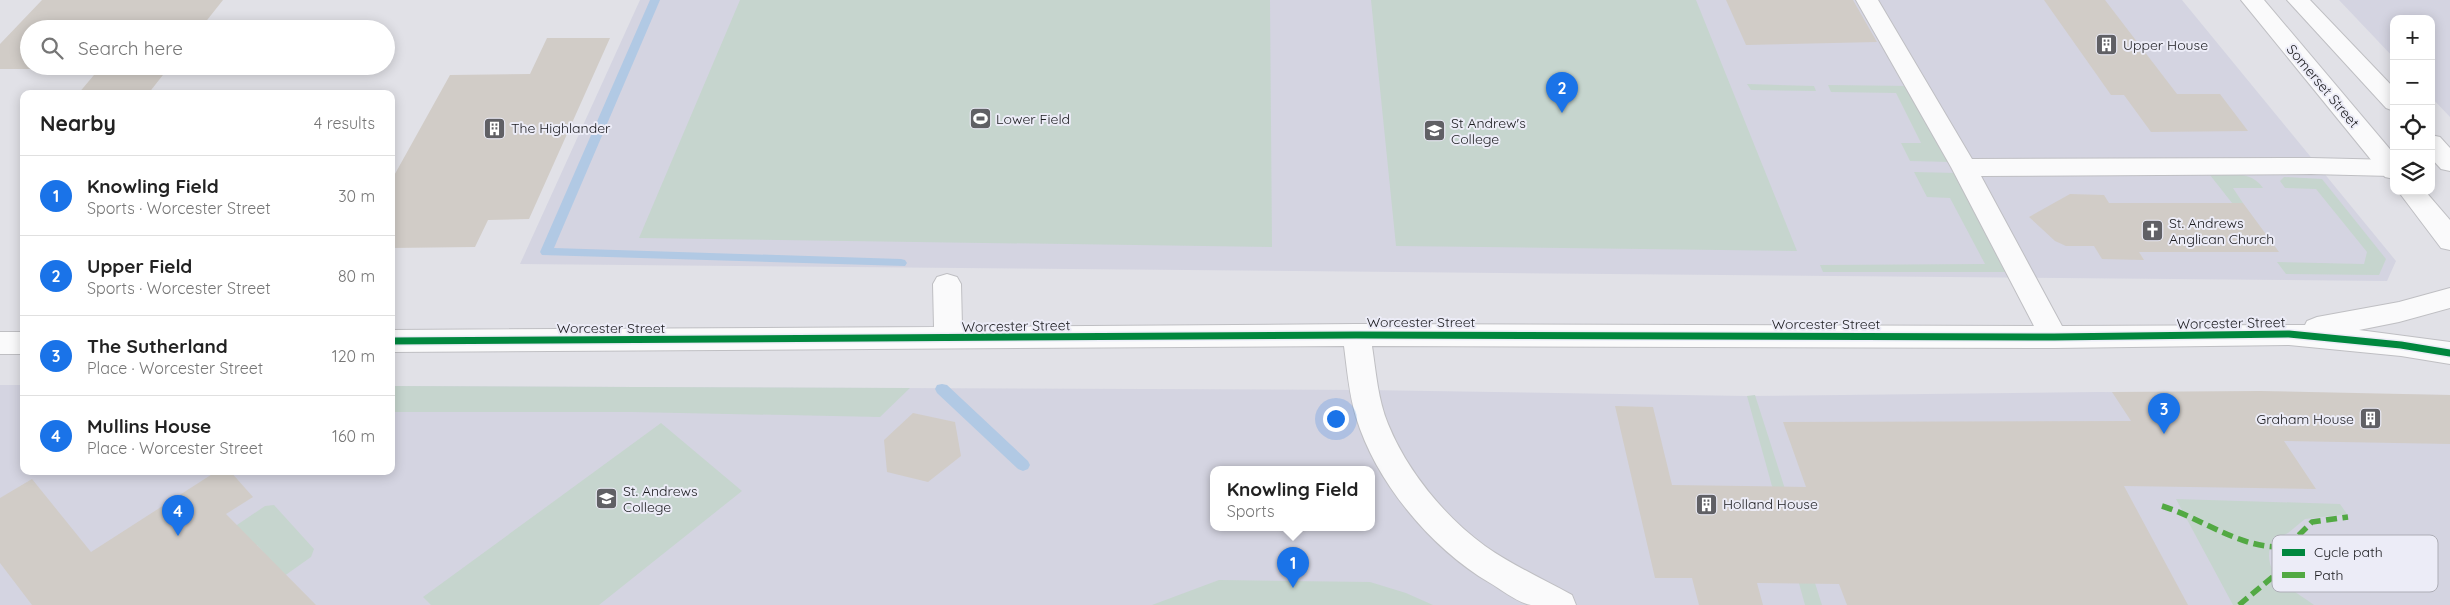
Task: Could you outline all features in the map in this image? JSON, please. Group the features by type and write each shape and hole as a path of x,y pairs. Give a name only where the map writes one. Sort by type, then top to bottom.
{"street":[{"path":"1867,0 1906,63 2054,337"},
{"name":"Somerset Street","path":"2252,0 2390,168"},
{"path":"2298,0 2390,98"},
{"path":"2435,147 2450,163"},
{"path":"1964,168 2332,166 2390,170"},
{"path":"2414,195 2446,233 2450,241"},
{"path":"947,284 948,339"},
{"name":"Worcester Street","path":"2289,334 2399,312 2450,298"},
{"name":"Worcester Street","path":"395,341 1356,335 2054,337 2289,334 2401,344 2450,353"},
{"path":"1356,335 1372,423 1389,458 1411,492 1462,546 1502,573 1560,605"},
{"path":"0,343 20,343"}],"shaded area":[{"name":"St Andrew's College","path":"640,0 2182,0 2396,261 2387,281 520,264"},
{"name":"Lower Field","path":"740,0 1270,0 1272,247 639,238"},
{"path":"1371,0 1696,0 1797,251 1396,246"},
{"path":"2339,0 2450,0 2450,117 2435,101 2435,15 2390,15 2390,54"},
{"path":"1747,84 1814,86 1816,91 1751,90"},
{"path":"1828,85 1911,86 1951,162 1910,161 1901,143 1921,143 1896,93 1831,92"},
{"path":"1914,172 1957,173 2009,272 1823,272 1820,265 1985,264 1950,198 1927,197"},
{"path":"2232,174 2246,176 2258,182 2263,188 2233,188 2243,203 2232,203 2210,175"},
{"path":"2284,177 2322,179 2386,259 2379,275 2286,274 2277,262 2364,264 2367,252 2316,189 2285,188 2280,181"},
{"name":"St. Andrews College","path":"0,385 20,385 20,475 395,475 395,386 1366,390 1747,396 2099,392 2450,395 2450,605 0,605"},
{"path":"395,386 910,388 880,417 632,412 395,412"},
{"path":"1755,395 1822,605 1805,605 1747,396"},
{"path":"661,423 742,491 599,605 431,605 423,597"},
{"path":"2176,499 2340,504 2347,514 2305,519 2284,535 2272,535 2269,553 2272,568 2272,592 2296,592 2314,605 2233,605"},
{"path":"274,505 314,549 311,557 280,579 265,554 257,545 251,547 234,527 265,506"},
{"path":"1219,580 1370,582 1406,593 1433,605 1152,605"}],"building":[{"path":"42,0 223,0 207,20 23,20"},
{"path":"1726,0 1853,0 1877,42 1746,45"},
{"name":"Upper House","path":"2044,0 2105,0 2177,94 2220,94 2248,131 2151,132 2124,95 2111,95"},
{"path":"20,23 20,69 0,69 0,44"},
{"name":"The Highlander","path":"547,38 610,38 529,219 488,220 475,247 395,248 395,174 450,75 530,74"},
{"path":"94,75 163,75 151,90 81,90"},
{"name":"St. Andrews Anglican Church","path":"2070,194 2104,195 2109,203 2243,203 2279,252 2139,252 2144,260 2102,259 2094,246 2066,246 2055,241 2029,217"},
{"path":"2260,391 2450,395 2450,444 2284,441 2316,489 2124,486 2188,605 1847,605 1839,584 1757,583 1763,605 1699,605 1692,578 1655,578 1615,406 1653,407 1672,485 1806,487 1783,422 2131,421 2112,392"},
{"path":"913,413 955,422 961,456 928,482 887,472 884,440"},
{"path":"211,475 234,475 253,497 226,514 316,605 32,605 0,563 0,498 32,479 91,552"}],"waterway":[{"path":"655,0 546,252 901,263"},
{"path":"942,389 1023,465"}],"marked path":[{"path":"2162,506 2197,519 2229,535 2257,545 2272,547"},
{"path":"2299,535 2312,522 2348,517"},
{"path":"2239,605 2272,579"}],"cycle path":[{"path":"395,341 1356,335 2054,337 2289,334 2401,345 2450,353"}],"place":[{"name":"Upper House","path":"2107,45"},
{"name":"Upper Field","path":"1562,113"},
{"name":"Lower Field","path":"980,119"},
{"name":"The Highlander","path":"495,128"},
{"name":"St Andrew's College","path":"1435,131"},
{"name":"St. Andrews Anglican Church","path":"2153,231"},
{"name":"Graham House","path":"2370,419"},
{"name":"The Sutherland","path":"2164,434"},
{"name":"St. Andrews College","path":"607,499"},
{"name":"Holland House","path":"1707,504"},
{"name":"Mullins House","path":"178,536"},
{"name":"Knowling Field","path":"1293,588"}]}
